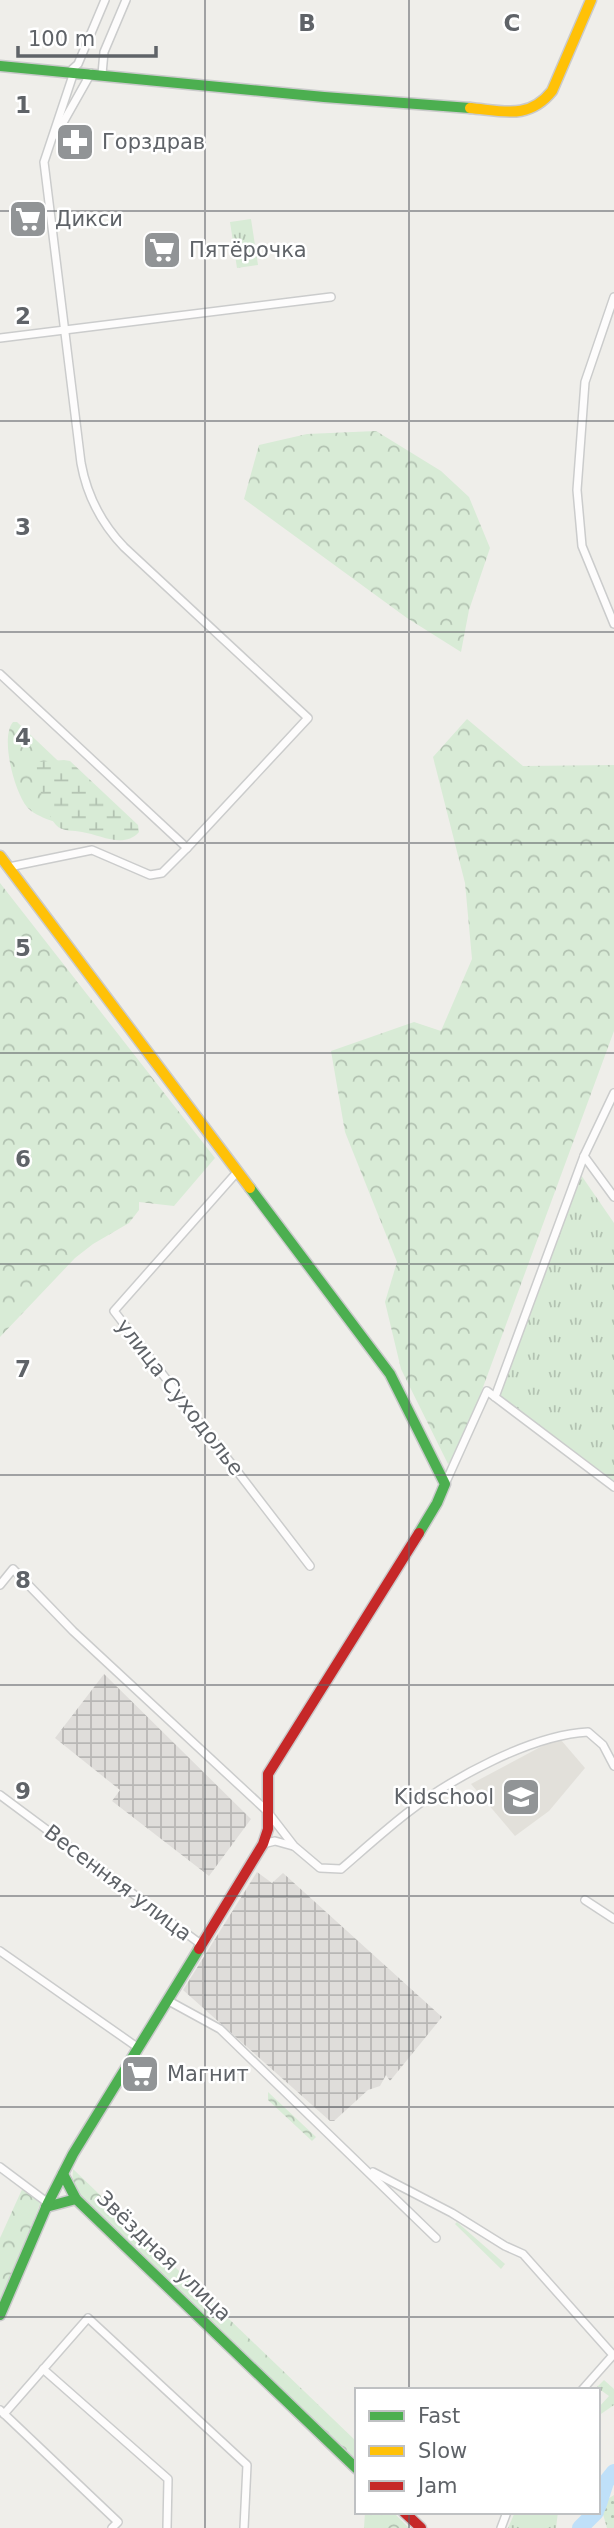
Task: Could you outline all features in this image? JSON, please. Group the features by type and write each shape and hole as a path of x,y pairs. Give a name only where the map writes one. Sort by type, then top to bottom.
{"street":[{"path":"9,867 92,850 155,875 168,869 308,718 124,547 103,521 91,499 80,463 44,162 72,72 78,64 105,0"},
{"path":"47,151 97,74 126,0"},
{"path":"0,66 510,112 534,109 544,102 552,91 589,4"},
{"path":"0,338 331,297"},
{"path":"614,297 586,382 577,490 582,546 614,624"},
{"path":"0,674 187,848"},
{"path":"0,856 390,1374 445,1484"},
{"path":"495,1397 584,1156 614,1093"},
{"path":"584,1156 614,1197"},
{"name":"улица Суходолье","path":"238,1171 114,1311 310,1566"},
{"path":"0,2315 63,2174 137,2047 263,1844 268,1829 268,1774 437,1503 487,1391 614,1487"},
{"path":"0,1585 13,1569 73,1631 267,1811 294,1846 320,1868 341,1869 409,1811 462,1777 531,1743 588,1732 603,1745 614,1766"},
{"name":"Весенняя улица","path":"0,1795 202,1945"},
{"path":"263,1844 275,1842 294,1846"},
{"path":"585,1900 614,1919"},
{"path":"0,1951 137,2047"},
{"path":"167,2000 220,2029 436,2238"},
{"path":"0,2167 47,2205"},
{"path":"366,2169 452,2213 523,2254 613,2354 584,2388"},
{"name":"Звёздная улица","path":"63,2174 76,2199 355,2467"},
{"path":"47,2205 76,2199"},
{"path":"112,2528 118,2522 2,2412 88,2318 247,2465 244,2528"},
{"path":"43,2369 168,2479 167,2528"},
{"path":"406,2514 421,2528"}],"shaded area":[{"path":"104,1674 251,1819 209,1876 112,1801 120,1790 55,1738"},
{"name":"Kidschool","path":"561,1740 585,1768 549,1811 515,1836 471,1784 546,1744"},
{"path":"257,1872 272,1883 283,1873 442,2017 390,2081 386,2075 380,2086 368,2090 334,2121 330,2121 183,1990"}],"green space":[{"path":"251,219 258,265 237,268 230,222"},
{"path":"376,431 441,471 469,497 490,548 469,610 461,652 407,618 244,499 259,445 307,434"},
{"path":"467,719 523,766 614,765 614,1031 457,1458 448,1464 401,1369 385,1302 397,1262 345,1132 331,1051 414,1022 441,1031 472,959 465,883 433,757"},
{"path":"13,722 17,722 111,811 77,826 50,820 31,811 22,799 10,764 8,739"},
{"path":"70,761 138,825 139,832 126,840 112,840 65,830 56,825 42,795 37,762"},
{"path":"0,883 215,1158 174,1206 139,1202 139,1210 129,1223 75,1258 0,1337"},
{"path":"581,1175 614,1223 614,1481 498,1395"},
{"path":"268,2092 316,2137 312,2141 268,2100"},
{"path":"73,2169 355,2440 355,2458 72,2188"},
{"path":"24,2185 42,2199 0,2305 0,2238"},
{"path":"457,2222 505,2264 501,2269 455,2224"},
{"path":"604,2380 614,2389 614,2405 600,2415 600,2406 609,2396 596,2388"},
{"path":"614,2495 614,2528 607,2528 600,2504"},
{"path":"365,2514 395,2514 409,2528 364,2528"},
{"path":"514,2514 558,2514 556,2528 508,2528"}],"waterway":[{"path":"600,2501 606,2482 614,2472"},
{"path":"580,2528 594,2514"}],"traffic: fast":[{"path":"0,66 470,108"},
{"path":"250,1188 390,1374 445,1484 419,1533"},
{"path":"0,2315 48,2203 73,2154 199,1949"},
{"path":"63,2174 76,2199 355,2467"},
{"path":"46,2207 76,2199"}],"traffic: slow":[{"path":"470,108 515,112 525,110 543,100 552,91 591,0"},
{"path":"0,856 250,1188"}],"traffic: jam":[{"path":"199,1949 263,1844 268,1829 268,1774 419,1533"},
{"path":"406,2514 421,2528"}],"place":[{"name":"Горздрав","path":"75,142"},
{"name":"Дикси","path":"28,219"},
{"name":"Пятёрочка","path":"162,250"},
{"name":"Kidschool","path":"521,1797"},
{"name":"Магнит","path":"140,2074"}]}
